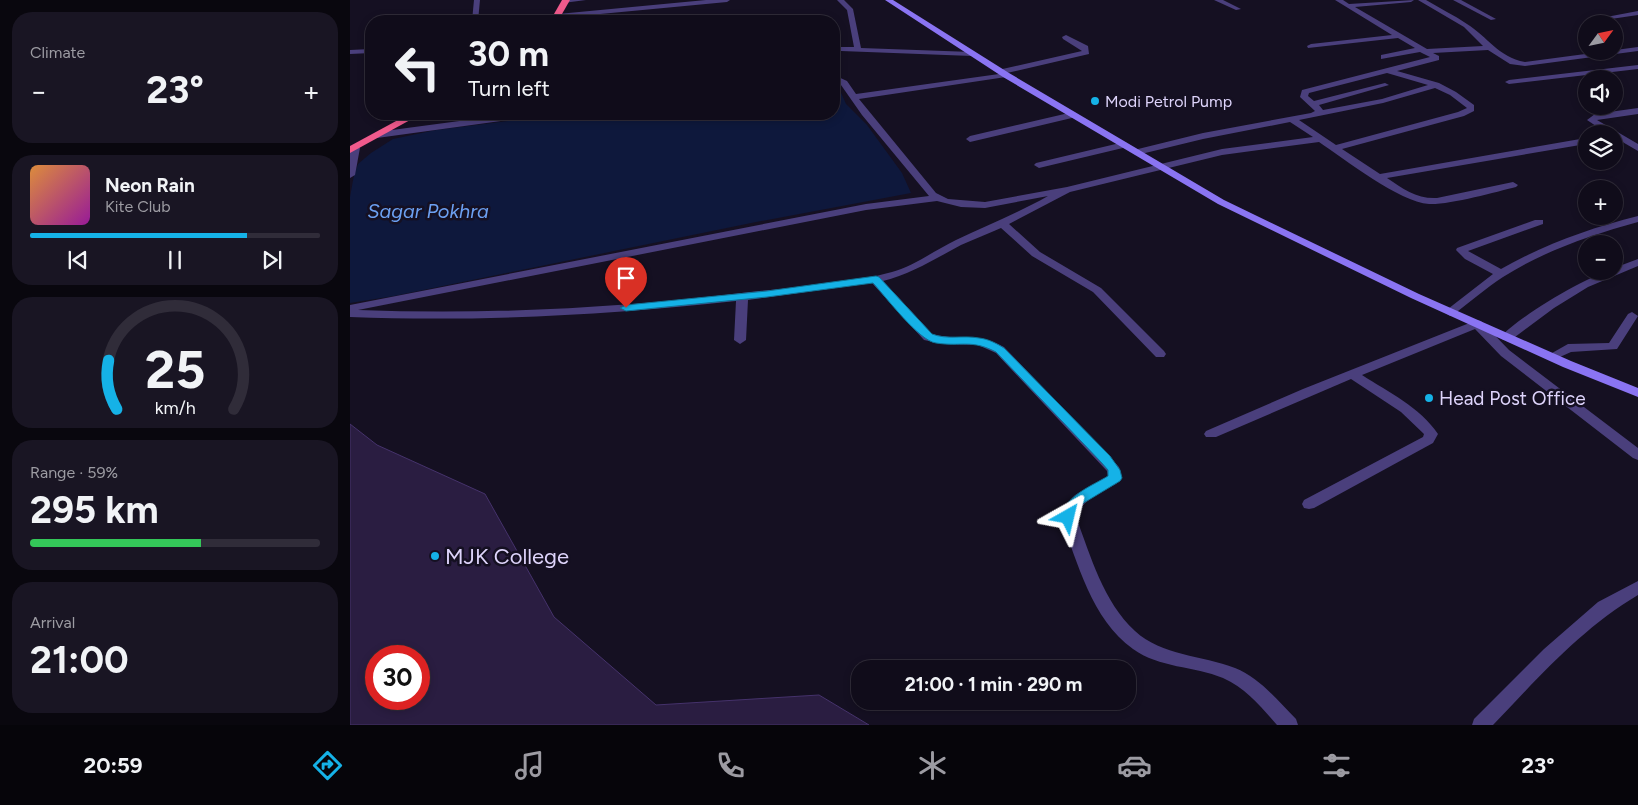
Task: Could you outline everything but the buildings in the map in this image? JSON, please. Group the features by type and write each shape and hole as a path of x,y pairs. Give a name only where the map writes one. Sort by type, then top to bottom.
{"highway":[{"path":"558,15 566,1"},
{"path":"352,146 405,120"}],"street":[{"path":"476,15 477,0"},
{"path":"566,1 583,0"},
{"path":"592,15 727,0"},
{"path":"840,0 851,11 858,50"},
{"path":"888,0 1003,74 1221,202 1450,312 1638,393"},
{"path":"1217,0 1238,10"},
{"path":"1318,113 1320,110 1304,97 1306,92 1436,58 1338,0"},
{"path":"1348,6 1411,0"},
{"path":"1421,0 1466,26 1489,48 1513,62 1525,64 1638,49"},
{"path":"1456,0 1493,20"},
{"path":"1621,15 1638,12"},
{"path":"1311,46 1400,36"},
{"path":"854,97 1003,74 1086,52 1085,48 1066,37"},
{"path":"1384,57 1425,50 1489,48"},
{"path":"840,50 972,54"},
{"path":"350,52 365,51"},
{"path":"1509,82 1638,67"},
{"path":"1335,148 1461,114 1472,107 1459,96 1436,84 1390,69"},
{"path":"840,81 844,83 925,187 938,198"},
{"path":"1137,152 1203,136 1383,101 1436,84"},
{"path":"1314,104 1385,85"},
{"path":"1623,113 1638,111"},
{"path":"1623,114 1638,121"},
{"path":"970,139 1073,115"},
{"path":"1598,125 1591,120 1595,117 1608,115"},
{"path":"1291,119 1378,177 1408,195 1427,201 1513,185"},
{"path":"373,137 488,120"},
{"path":"350,308 847,211 938,198 961,204 979,205 1032,198 1222,152 1320,138"},
{"path":"1623,140 1638,148"},
{"path":"1628,142 1638,140"},
{"path":"1378,177 1578,142"},
{"path":"1038,165 1124,145"},
{"path":"350,174 352,146"},
{"path":"350,313 392,316 506,315 645,307 876,280 913,267 1067,190"},
{"path":"1450,312 1501,274 1558,245 1593,231 1638,219"},
{"path":"1501,274 1469,257 1461,250 1539,222"},
{"path":"1002,223 1036,254 1097,290 1160,354"},
{"path":"1507,337 1550,306 1584,285 1638,262"},
{"path":"876,280 928,336 937,340 978,341 1000,350 1114,470 1115,478 1077,501 1069,509 1068,517 1100,598 1113,620 1131,639 1146,648 1170,657 1231,674 1255,689 1289,725"},
{"path":"740,340 742,297"},
{"path":"1551,357 1568,348 1613,346 1632,316"},
{"path":"1211,434 1352,374 1477,324"},
{"path":"1477,324 1504,353 1638,455"},
{"path":"1309,504 1428,440 1431,434 1426,426 1413,415 1352,374"},
{"path":"1481,725 1563,642 1604,607 1638,587"}],"water":[{"name":"Sagar Pokhra","path":"840,90 846,104 867,125 902,173 911,193 756,222 394,296 350,303 350,197 358,164 393,139 436,130 516,120 840,120"}],"place":[{"name":"Modi Petrol Pump","path":"1095,101"},
{"name":"Head Post Office","path":"1429,398"},
{"name":"MJK College","path":"435,556"}],"route":[{"path":"626,308 767,294 876,280 928,336 937,340 978,341 1000,350 1106,459 1114,470 1115,478 1077,501 1069,509 1068,517"}]}
